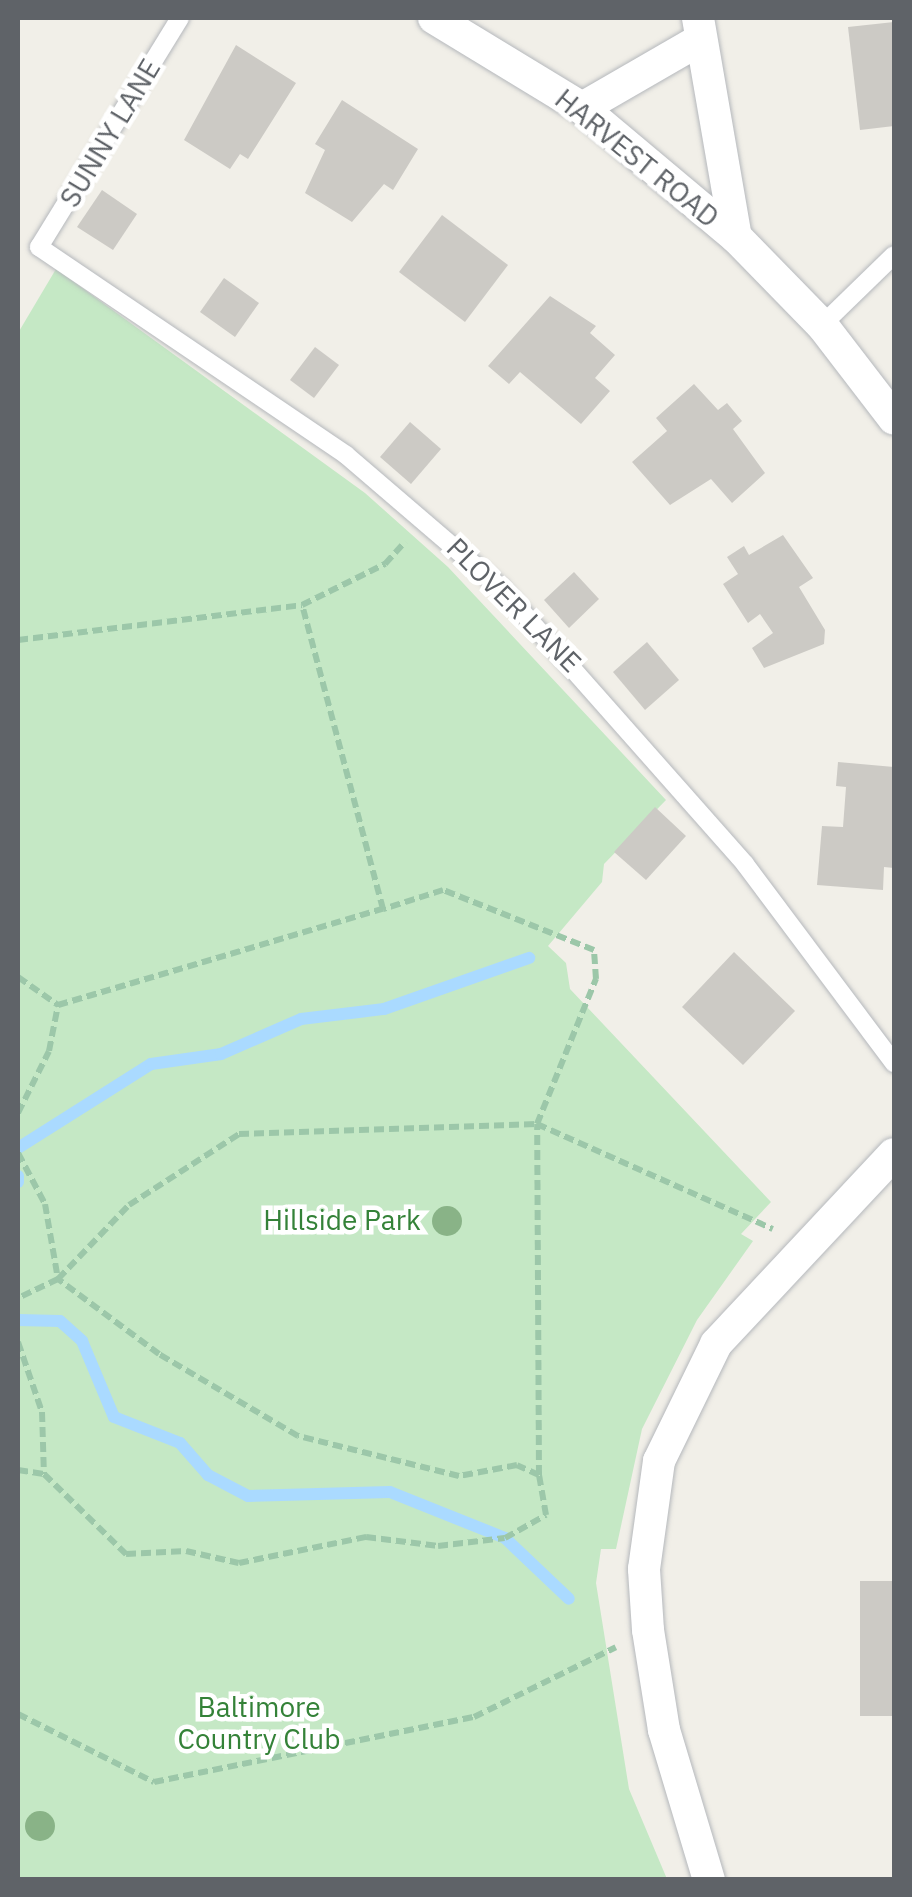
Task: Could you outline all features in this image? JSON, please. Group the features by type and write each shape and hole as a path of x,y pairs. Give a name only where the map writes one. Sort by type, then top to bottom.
{"street":[{"name":"HARVEST ROAD","path":"434,18 582,108 736,238 822,326 894,419"},
{"path":"582,108 699,29 736,238"},
{"path":"708,1880 664,1730 648,1630 650,1508 674,1419 716,1344 797,1252 894,1154"}],"lane":[{"name":"SUNNY LANE","path":"40,247 180,18"},
{"name":"PLOVER LANE","path":"40,247 220,364 428,518 646,744 894,1063"},
{"path":"822,326 894,255"}],"path":[{"path":"18,640 302,605 385,564 428,518"},
{"path":"302,605 383,909"},
{"path":"18,1470 44,1474 126,1554 186,1551 239,1563 366,1537 438,1546 504,1538 546,1515 539,1474 537,1124 596,979 594,950 444,890 58,1006"},
{"path":"18,976 58,1006"},
{"path":"18,1113 49,1051 58,1006"},
{"path":"18,1298 58,1279 129,1204 240,1134 537,1124 764,1221 797,1252"},
{"path":"18,1152 45,1204 58,1279 159,1354 298,1436 460,1476 518,1465 539,1474"},
{"path":"18,1342 42,1412 44,1474"},
{"path":"18,1714 154,1782 474,1717 648,1630"}],"green space":[{"name":"Hillside Park","path":"56,269 365,493 448,567 666,800 604,864 602,882 548,946 566,963 570,989 771,1202 741,1234 753,1241 697,1320 642,1429 616,1549 601,1549 596,1583 629,1789 667,1879 18,1879 18,333"}],"building":[{"path":"894,22 894,126 860,130 848,27"},
{"path":"236,45 296,83 248,159 240,154 230,169 184,140"},
{"path":"342,100 418,149 393,190 384,184 352,222 305,193 325,150 315,144"},
{"path":"102,190 137,214 113,250 77,227"},
{"path":"442,215 508,265 465,322 399,272"},
{"path":"224,278 259,303 235,337 200,312"},
{"path":"550,296 596,326 590,333 615,355 595,378 610,391 581,424 520,372 509,384 488,366"},
{"path":"315,347 339,365 314,398 290,380"},
{"path":"694,384 718,410 727,403 742,421 733,429 765,473 732,503 711,479 670,505 632,462 667,431 656,418"},
{"path":"410,422 441,449 411,484 380,457"},
{"path":"783,535 813,578 799,587 825,630 824,644 764,668 752,648 773,633 760,614 748,623 723,584 738,574 727,557 744,546 749,555"},
{"path":"574,572 599,599 569,628 544,600"},
{"path":"647,642 679,680 645,710 613,672"},
{"path":"838,762 894,767 894,868 884,867 883,890 817,885 822,826 843,827 846,787 836,786"},
{"path":"655,807 686,836 646,880 614,852"},
{"path":"734,952 795,1011 743,1065 682,1007"},
{"path":"860,1581 894,1581 894,1716 860,1716"}],"waterway":[{"path":"18,1148 151,1064 221,1054 301,1019 384,1009 529,958"},
{"path":"18,1176 18,1182"},
{"path":"18,1320 60,1321 82,1341 114,1417 180,1443 208,1475 248,1496 390,1492 505,1538 569,1599"}],"park label":[{"name":"Baltimore Country Club","path":"259,1723"}]}
